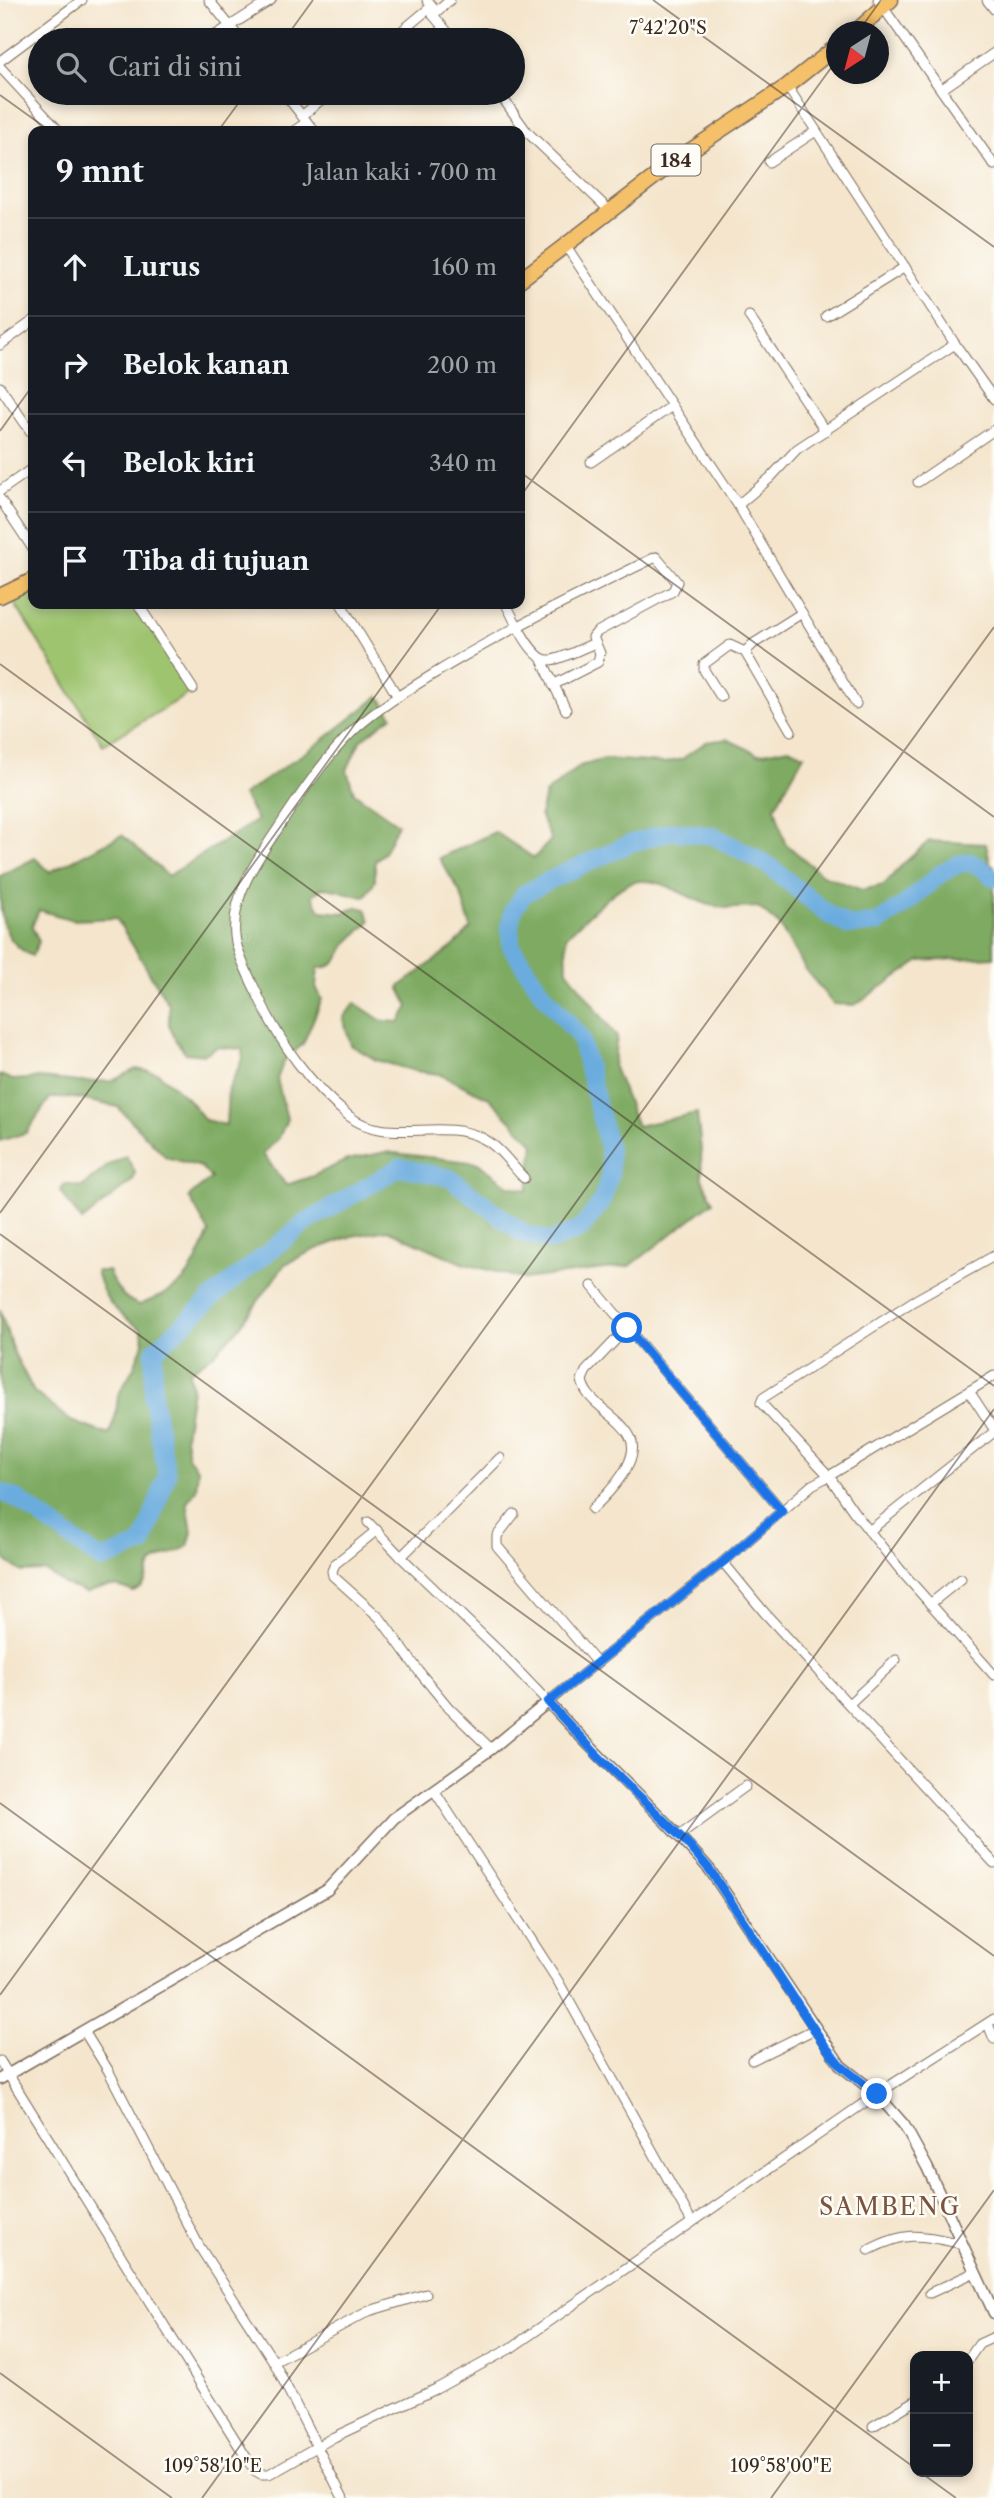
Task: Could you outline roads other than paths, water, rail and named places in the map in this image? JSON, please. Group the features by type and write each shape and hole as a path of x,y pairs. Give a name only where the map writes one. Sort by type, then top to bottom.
{"main road":[{"path":"866,21 884,3"},
{"name":"184","path":"525,275 682,156 787,86 826,55"},
{"path":"0,596 28,582"}],"street":[{"path":"44,28 82,0"},
{"path":"209,0 230,26"},
{"path":"227,28 271,0"},
{"path":"405,28 430,7 450,0"},
{"path":"987,0 994,9"},
{"path":"884,3 994,165"},
{"path":"430,7 445,28"},
{"path":"0,61 28,40"},
{"path":"942,89 994,53"},
{"path":"0,67 28,97"},
{"path":"787,86 955,344 994,399"},
{"path":"35,105 54,126"},
{"path":"294,105 310,126"},
{"path":"299,126 318,105"},
{"path":"508,105 523,126"},
{"path":"525,129 609,210"},
{"path":"769,162 816,131"},
{"path":"566,246 738,505 856,704"},
{"path":"826,316 905,267"},
{"path":"749,316 825,431"},
{"path":"0,345 28,325"},
{"path":"738,505 770,478 797,449 955,344"},
{"path":"0,387 4,401 28,429"},
{"path":"591,462 672,406"},
{"path":"918,482 994,430"},
{"path":"0,491 28,471"},
{"path":"0,499 28,541"},
{"path":"524,1178 495,1147 467,1132 379,1129 364,1126 349,1116 322,1090 283,1042 249,977 235,936 238,899 257,859 299,796 355,730 398,697 471,651 656,557 677,582 676,586 668,595 597,632 593,637 600,653 598,662 552,685"},
{"path":"141,609 193,688"},
{"path":"344,609 398,697"},
{"path":"509,609 534,652 541,658 566,710"},
{"path":"745,652 802,613"},
{"path":"541,658 554,659 595,643"},
{"path":"721,697 704,670 704,664 730,645 745,652 791,730"},
{"path":"994,1256 912,1302 763,1398 763,1407 829,1476 869,1531 994,1675"},
{"path":"593,1286 782,1511"},
{"path":"592,1509 612,1490 623,1473 632,1452 632,1442 626,1431 589,1395 582,1380 586,1371 627,1328"},
{"path":"4,2077 327,1890 394,1818 491,1749 723,1562 812,1485 994,1376"},
{"path":"869,1531 994,1431 969,1391"},
{"path":"401,1557 500,1458"},
{"path":"514,1514 497,1536 497,1546 597,1663"},
{"path":"368,1522 679,1835 728,1894 841,2066 892,2109 914,2141 975,2272 989,2291 994,2313"},
{"path":"377,1530 335,1564 333,1576 380,1618 428,1683 491,1749"},
{"path":"723,1562 764,1612 994,1863"},
{"path":"930,1604 961,1579"},
{"path":"849,1704 896,1660"},
{"path":"679,1835 746,1786"},
{"path":"434,1790 558,1981 692,2222"},
{"path":"0,2061 4,2077 254,2470 261,2474 270,2473 317,2446 436,2389 511,2348 877,2094 991,2022 994,2039"},
{"path":"752,2060 815,2029"},
{"path":"84,2031 108,2070 199,2246 274,2362 343,2498"},
{"path":"869,2250 902,2236 922,2236 962,2244"},
{"path":"930,2293 975,2272"},
{"path":"274,2362 369,2311 425,2294"},
{"path":"973,2353 979,2344 994,2337"},
{"path":"873,2426 910,2404"}],"waterway":[{"path":"0,1492 17,1499 101,1560 143,1544 167,1475 153,1399 154,1351 221,1290 305,1223 400,1167 450,1178 524,1234 552,1241 581,1229 601,1203 610,1175 609,1149 580,1037 541,991 511,946 510,926 513,910 524,894 629,844 672,831 714,836 768,865 829,915 849,926 878,923 907,903 940,874 958,864 970,862 994,878"}],"district":[{"name":"SAMBENG","path":"890,2207"}]}
